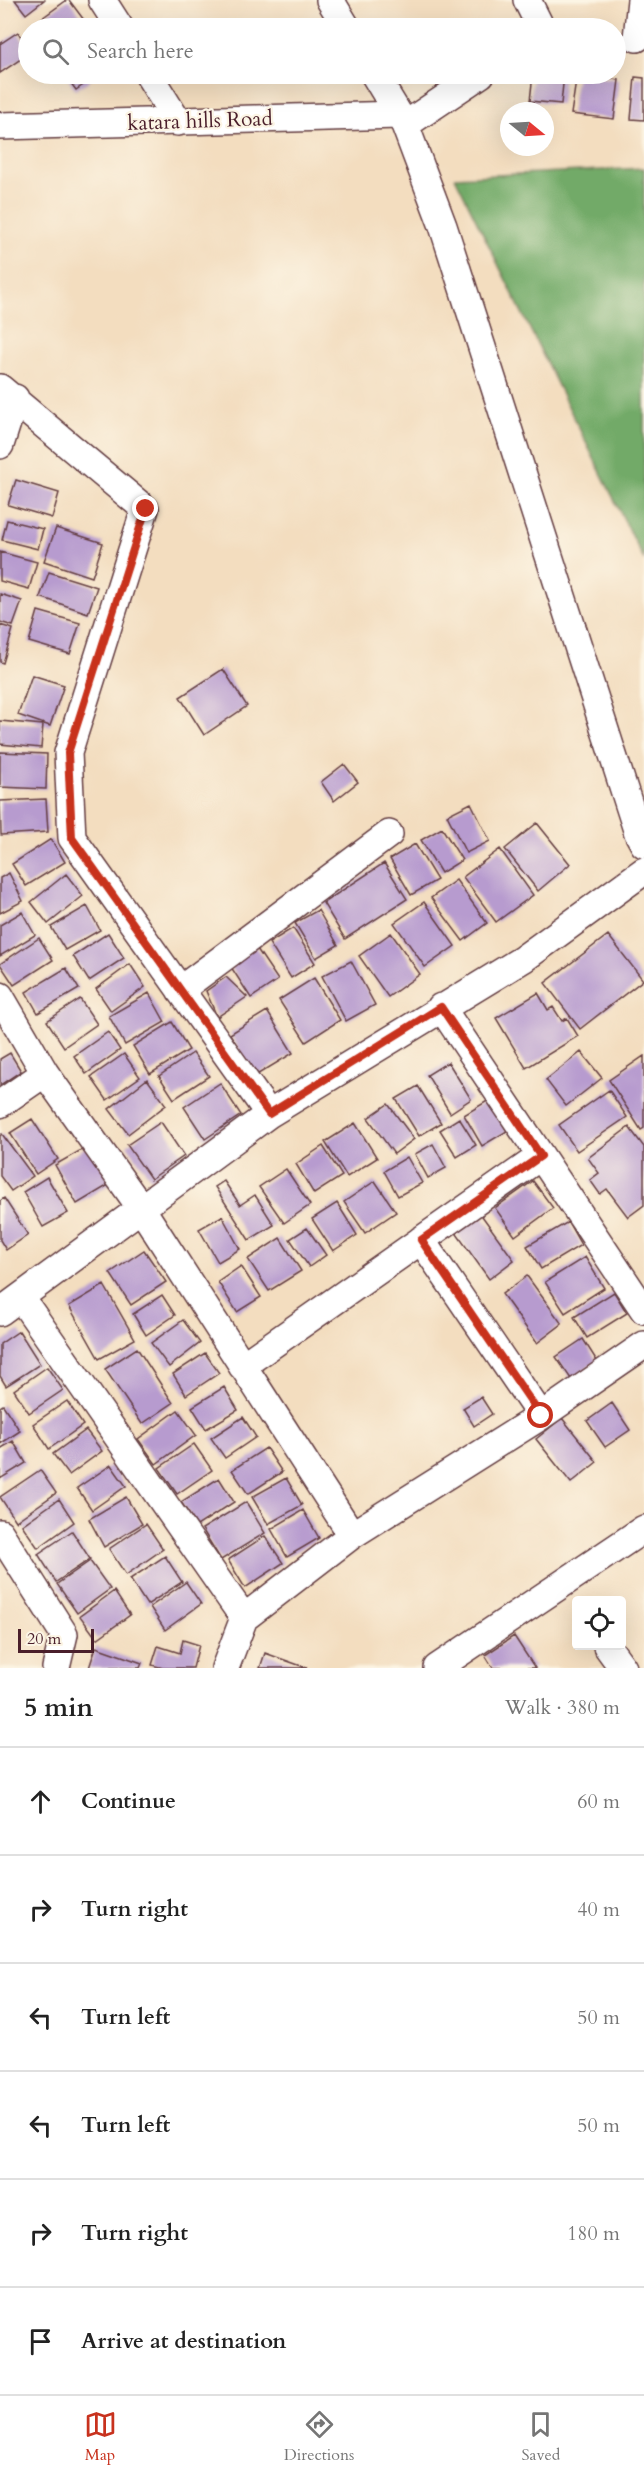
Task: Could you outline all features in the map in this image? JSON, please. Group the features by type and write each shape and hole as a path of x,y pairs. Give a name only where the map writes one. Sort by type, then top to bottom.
{"street":[{"path":"102,0 114,18"},
{"path":"330,0 341,18"},
{"path":"527,0 536,18"},
{"path":"632,38 641,0"},
{"path":"154,84 178,122"},
{"path":"380,84 402,120 443,226 638,833 644,844"},
{"path":"402,120 464,84"},
{"name":"katara hills Road","path":"0,126 402,120"},
{"path":"0,445 8,393"},
{"path":"8,393 146,509 68,753 72,838 269,1114"},
{"path":"180,990 389,834"},
{"path":"244,1618 10,1305 269,1114 523,959 644,871"},
{"path":"0,996 45,1073 141,1208 352,1535"},
{"path":"441,1007 644,1310"},
{"path":"0,1104 45,1073"},
{"path":"242,1366 541,1156"},
{"path":"421,1240 541,1416"},
{"path":"225,1668 244,1618 352,1535 541,1416 644,1345"},
{"path":"437,1668 571,1592 644,1529"},
{"path":"1,1535 64,1634 56,1668"},
{"path":"610,1650 623,1668"}],"green space":[{"path":"644,168 644,560 455,177"}],"building":[{"path":"15,0 44,0 26,14"},
{"path":"69,0 82,18 42,18"},
{"path":"18,32 18,61 0,73 0,44"},
{"path":"635,77 644,78 644,120 631,119"},
{"path":"72,84 85,84 76,90"},
{"path":"532,84 563,84 561,104 530,101"},
{"path":"576,84 618,84 614,119 571,114"},
{"path":"16,480 59,493 52,518 8,505"},
{"path":"7,520 43,529 38,549 2,540"},
{"path":"56,528 103,543 92,577 44,561"},
{"path":"0,552 37,562 29,589 0,581"},
{"path":"49,572 97,587 88,613 40,597"},
{"path":"0,594 22,601 13,626 0,622"},
{"path":"38,611 80,623 70,654 29,642"},
{"path":"0,625 13,629 3,663 0,662"},
{"path":"223,669 247,706 204,735 180,697"},
{"path":"32,675 64,685 50,726 18,715"},
{"path":"0,721 43,725 41,748 0,744"},
{"path":"0,752 47,754 46,789 0,787"},
{"path":"344,764 358,782 334,801 321,782"},
{"path":"46,799 48,832 1,835 0,801"},
{"path":"471,803 490,841 466,853 447,815"},
{"path":"537,823 570,864 538,891 505,849"},
{"path":"442,828 462,860 441,873 421,840"},
{"path":"51,839 65,862 26,886 12,864"},
{"path":"415,844 437,880 411,895 390,859"},
{"path":"500,849 533,895 496,922 463,877"},
{"path":"384,863 407,899 345,939 323,903"},
{"path":"9,873 23,901 0,913 0,878"},
{"path":"66,874 83,896 48,924 31,902"},
{"path":"456,880 487,923 463,941 431,898"},
{"path":"424,902 455,946 425,967 394,923"},
{"path":"87,906 100,930 65,950 51,927"},
{"path":"318,910 338,945 316,958 295,923"},
{"path":"22,912 35,935 0,956 0,925"},
{"path":"293,928 315,963 291,978 269,943"},
{"path":"108,933 124,958 89,981 73,956"},
{"path":"391,933 420,974 388,997 359,956"},
{"path":"608,935 643,980 580,1029 545,983"},
{"path":"39,938 53,960 14,985 0,964"},
{"path":"255,946 278,980 251,998 229,964"},
{"path":"351,961 375,1005 346,1021 322,976"},
{"path":"130,964 145,987 111,1011 96,989"},
{"path":"66,968 79,989 38,1013 26,992"},
{"path":"226,977 247,997 217,1017 206,991"},
{"path":"314,978 340,1020 306,1042 279,1000"},
{"path":"149,993 165,1022 125,1045 109,1016"},
{"path":"538,993 548,1010 553,1007 562,1021 567,1018 578,1036 526,1068 496,1018"},
{"path":"80,999 97,1024 64,1047 47,1021"},
{"path":"267,1011 293,1053 255,1076 230,1034"},
{"path":"172,1022 189,1050 150,1074 133,1046"},
{"path":"108,1032 120,1050 86,1074 74,1056"},
{"path":"581,1052 602,1078 566,1106 546,1080"},
{"path":"10,1053 21,1071 0,1085 0,1059"},
{"path":"193,1053 209,1076 174,1099 159,1076"},
{"path":"124,1054 140,1077 107,1100 91,1077"},
{"path":"644,1056 644,1128 641,1130 609,1080"},
{"path":"448,1062 471,1099 450,1113 427,1075"},
{"path":"147,1079 166,1105 128,1134 109,1109"},
{"path":"220,1083 241,1115 205,1139 184,1107"},
{"path":"418,1086 441,1123 419,1136 396,1099"},
{"path":"609,1090 627,1117 577,1151 559,1125"},
{"path":"489,1100 507,1131 482,1146 464,1115"},
{"path":"388,1104 414,1139 394,1154 368,1118"},
{"path":"459,1118 476,1145 457,1157 440,1130"},
{"path":"32,1119 58,1159 36,1174 10,1133"},
{"path":"161,1122 184,1156 151,1179 127,1145"},
{"path":"355,1123 377,1158 347,1177 325,1142"},
{"path":"629,1127 644,1147 644,1205 628,1217 607,1189 600,1194 590,1180 599,1173 588,1158"},
{"path":"2,1134 33,1176 11,1191 0,1176 0,1136"},
{"path":"433,1144 446,1168 428,1178 415,1154"},
{"path":"90,1145 112,1183 77,1204 55,1165"},
{"path":"323,1146 342,1176 314,1194 296,1164"},
{"path":"407,1157 422,1183 398,1196 384,1171"},
{"path":"286,1169 310,1205 284,1223 259,1187"},
{"path":"47,1177 68,1213 43,1227 23,1192"},
{"path":"224,1181 240,1205 255,1195 274,1225 249,1240 215,1187"},
{"path":"375,1181 396,1212 365,1233 344,1202"},
{"path":"533,1181 553,1208 515,1236 495,1208"},
{"path":"4,1198 28,1235 6,1250 0,1240 0,1201"},
{"path":"337,1203 357,1235 333,1251 312,1219"},
{"path":"477,1209 514,1260 489,1279 452,1227"},
{"path":"222,1216 240,1249 218,1262 199,1229"},
{"path":"568,1222 581,1245 541,1269 527,1246"},
{"path":"307,1228 326,1255 309,1267 290,1239"},
{"path":"280,1238 301,1271 269,1291 248,1259"},
{"path":"144,1250 166,1282 131,1305 110,1273"},
{"path":"585,1257 604,1288 565,1313 545,1282"},
{"path":"241,1266 261,1297 237,1312 218,1282"},
{"path":"527,1276 562,1324 537,1343 502,1294"},
{"path":"104,1285 135,1339 99,1359 69,1306"},
{"path":"614,1292 627,1313 587,1338 574,1317"},
{"path":"162,1295 175,1315 146,1335 133,1314"},
{"path":"183,1320 200,1343 169,1367 151,1343"},
{"path":"19,1331 40,1364 6,1386 0,1376 0,1344"},
{"path":"583,1339 597,1361 571,1379 556,1357"},
{"path":"137,1348 173,1403 142,1424 105,1369"},
{"path":"205,1353 219,1373 186,1395 173,1374"},
{"path":"47,1367 63,1390 29,1413 14,1390"},
{"path":"224,1387 238,1410 206,1429 192,1407"},
{"path":"481,1397 492,1414 474,1426 463,1408"},
{"path":"67,1401 83,1425 49,1449 33,1424"},
{"path":"612,1403 630,1430 605,1447 587,1421"},
{"path":"3,1405 20,1431 0,1444 0,1407"},
{"path":"178,1410 196,1435 156,1464 138,1439"},
{"path":"243,1417 256,1437 225,1458 211,1438"},
{"path":"562,1418 597,1462 571,1483 536,1439"},
{"path":"86,1430 102,1451 69,1475 53,1454"},
{"path":"13,1441 26,1463 0,1479 0,1449"},
{"path":"194,1444 212,1470 177,1494 159,1468"},
{"path":"266,1448 282,1472 248,1494 232,1470"},
{"path":"111,1465 126,1486 92,1510 77,1488"},
{"path":"40,1470 56,1493 16,1521 0,1497"},
{"path":"219,1478 234,1502 197,1526 181,1502"},
{"path":"286,1478 302,1505 268,1524 252,1497"},
{"path":"126,1497 142,1524 104,1547 89,1519"},
{"path":"59,1499 74,1522 38,1548 22,1525"},
{"path":"246,1502 265,1533 221,1560 202,1529"},
{"path":"303,1510 319,1538 287,1557 271,1529"},
{"path":"146,1524 163,1549 126,1575 109,1549"},
{"path":"72,1531 90,1559 56,1582 38,1554"},
{"path":"265,1536 283,1563 245,1588 228,1560"},
{"path":"165,1556 182,1582 147,1605 130,1579"},
{"path":"90,1561 110,1589 77,1613 57,1584"},
{"path":"186,1582 201,1604 165,1630 150,1607"},
{"path":"114,1591 130,1615 97,1639 80,1616"},
{"path":"514,1636 535,1668 493,1668 485,1655"},
{"path":"183,1640 199,1645 193,1668 163,1668 152,1665 158,1646 180,1653"},
{"path":"96,1647 142,1663 140,1668 89,1668"},
{"path":"265,1653 307,1668 260,1668"}],"route":[{"path":"146,509 68,753 72,838 269,1114 441,1007 541,1156 421,1240 541,1416"}]}
